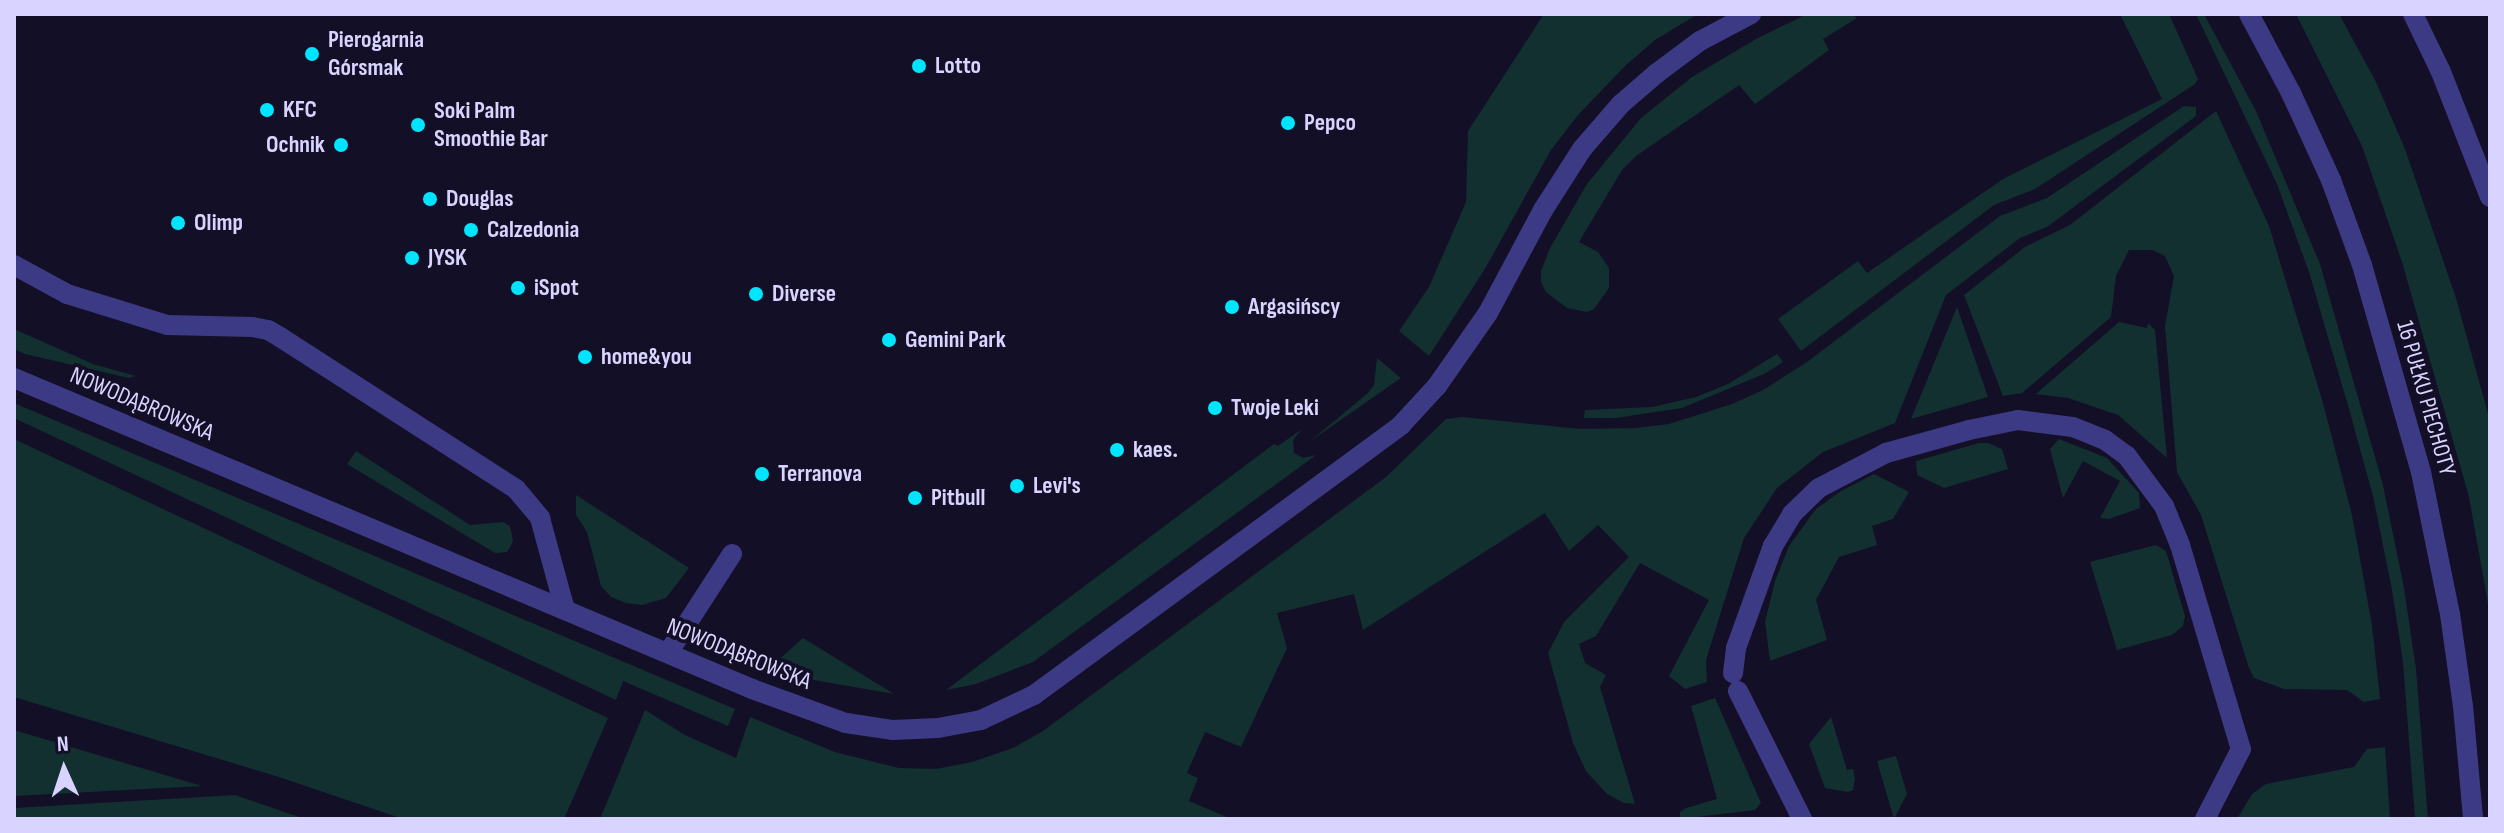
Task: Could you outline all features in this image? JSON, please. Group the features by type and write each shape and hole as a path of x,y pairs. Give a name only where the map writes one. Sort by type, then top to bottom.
{"street":[{"name":"NOWODĄBROWSKA","path":"14,378 668,653 846,723 893,730 938,728 981,720 1047,686 1401,425 1437,386 1488,313 1543,210 1582,149 1621,104 1657,73 1700,41 1751,14"},
{"name":"16 PUŁKU PIECHOTY","path":"2249,14 2291,93 2331,180 2362,265 2421,472 2450,614 2473,819"},
{"path":"2413,14 2441,72 2490,197"},
{"path":"14,265 67,294 167,325 252,327 268,330 280,337 516,489 540,518 565,610"},
{"path":"1802,819 1736,682 1736,648 1773,546 1792,514 1819,488 1886,453 2018,420 2073,427 2105,440 2127,456 2164,506 2180,545 2241,749 2205,819"},
{"path":"668,653 732,554"}],"green space":[{"path":"1544,14 1698,14 1655,40 1578,115 1551,150 1486,267 1429,356 1399,331 1429,287 1466,202 1468,131"},
{"path":"1807,14 1852,14 1857,18 1823,39 1829,50 1755,104 1739,85 1636,156 1622,170 1579,242 1598,252 1609,268 1609,288 1594,309 1587,312 1567,308 1546,292 1541,282 1541,271 1550,248 1587,184 1641,118 1692,77 1756,39"},
{"path":"2120,14 2169,14 2198,79 2195,84 2035,189 1994,205 1801,351 1778,319 1858,261 1867,273 2003,179 2162,99"},
{"path":"2196,14 2204,14 2256,111 2320,264 2383,485 2404,588 2416,669 2428,819 2415,819 2403,662 2392,590 2373,496 2349,409 2309,272 2277,184"},
{"path":"2296,14 2339,14 2376,82 2405,149 2456,298 2490,421 2490,615 2469,497 2402,262 2362,146"},
{"path":"2184,106 2196,107 2196,116 2047,227 2020,238 1946,295 1895,423 1823,452 1777,488 1744,538 1706,660 1707,682 1685,689 1669,676 1709,600 1640,563 1596,636 1579,644 1585,663 1606,675 1600,687 1635,804 1624,803 1607,794 1586,771 1573,743 1548,653 1564,622 1629,557 1598,525 1569,551 1545,513 1363,630 1354,594 1277,613 1287,648 1241,747 1205,732 1187,773 1198,778 1189,801 1231,819 600,819 645,710 685,735 736,758 750,717 835,752 899,768 936,769 972,762 1013,748 1043,731 1386,477 1446,419 1462,417 1580,429 1636,428 1669,424 1732,404 1763,390 1807,362 2000,216 2047,198"},
{"path":"2216,111 2269,226 2323,403 2352,515 2372,625 2380,699 2364,702 2347,690 2284,689 2254,678 2249,668 2201,515 2177,472 2165,326 2174,276 2165,256 2153,250 2129,250 2116,276 2111,317 2022,393 2003,396 1964,295 2025,247 2070,225"},
{"path":"1957,307 1988,397 1911,419"},
{"path":"2119,322 2147,328 2148,323 2155,330 2167,458 2118,415 2068,398 2036,394"},
{"path":"14,329 93,364 136,376 129,378 25,354 14,349"},
{"path":"1777,354 1783,362 1764,374 1682,408 1616,418 1584,418 1585,410 1652,407 1696,397 1728,384"},
{"path":"1377,358 1401,378 1309,442 1368,393 1374,385"},
{"path":"14,403 735,709 728,726 623,681 616,700 14,418"},
{"path":"1302,429 1293,440 1294,453 1303,458 1316,455 1033,662 976,684 946,690 1274,444 1278,446"},
{"path":"14,439 608,718 564,819 403,819 279,777 14,697"},
{"path":"2059,439 2107,458 2139,493 2140,508 2109,519 2100,518 2120,481 2083,461 2063,498 2050,449"},
{"path":"1979,443 2002,449 2008,469 1944,488 1917,475 1916,461"},
{"path":"356,451 470,525 503,522 510,526 511,546 507,552 495,553 347,464"},
{"path":"1874,474 1909,492 1893,519 1872,526 1877,545 1839,557 1816,600 1827,640 1770,661 1765,622 1775,581 1789,546 1816,509 1841,491"},
{"path":"576,495 689,568 666,598 642,605 626,603 611,597 601,586 587,532 576,515"},
{"path":"2156,545 2166,551 2185,616 2183,626 2172,635 2117,650 2090,562"},
{"path":"803,638 894,694 814,680 775,663"},
{"path":"1715,698 1761,803 1755,810 1680,819 1680,812 1686,808 1717,799 1691,706"},
{"path":"1831,717 1847,770 1853,769 1853,790 1848,792 1825,788 1809,744"},
{"path":"14,730 202,786 14,796"},
{"path":"2385,747 2390,819 2237,819 2252,794 2266,784 2354,767 2367,749"},
{"path":"1896,756 1907,794 1895,817 1898,819 1894,819 1877,761"},
{"path":"235,795 305,819 14,819 14,808"}],"place":[{"name":"Pierogarnia Górsmak","path":"312,54"},
{"name":"Lotto","path":"919,66"},
{"name":"KFC","path":"267,110"},
{"name":"Pepco","path":"1288,123"},
{"name":"Soki Palm Smoothie Bar","path":"418,125"},
{"name":"Ochnik","path":"341,145"},
{"name":"Douglas","path":"430,199"},
{"name":"Olimp","path":"178,223"},
{"name":"Calzedonia","path":"471,230"},
{"name":"JYSK","path":"412,258"},
{"name":"iSpot","path":"518,288"},
{"name":"Diverse","path":"756,294"},
{"name":"Argasińscy","path":"1232,307"},
{"name":"Gemini Park","path":"889,340"},
{"name":"home&you","path":"585,357"},
{"name":"Twoje Leki","path":"1215,408"},
{"name":"kaes.","path":"1117,450"},
{"name":"Terranova","path":"762,474"},
{"name":"Levi's","path":"1017,486"},
{"name":"Pitbull","path":"915,498"}]}
